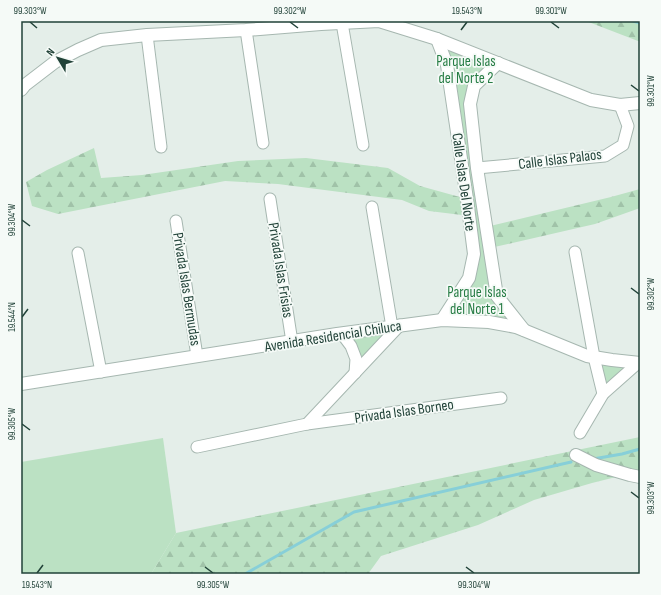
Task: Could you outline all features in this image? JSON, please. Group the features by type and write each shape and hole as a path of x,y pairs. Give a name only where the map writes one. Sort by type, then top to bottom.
{"street":[{"path":"21,90 55,62 101,40 147,35 379,21 437,39 591,100 620,105 640,103"},
{"path":"342,23 363,144"},
{"path":"246,30 264,143"},
{"path":"147,35 161,147"},
{"name":"Calle Islas Del Norte","path":"437,39 446,65 468,199 474,254 469,278 442,320"},
{"name":"Calle Islas Del Norte","path":"498,62 474,86 470,104 477,168 497,296 524,330"},
{"name":"Calle Islas Palaos","path":"477,168 605,156 623,145 628,126 620,105"},
{"name":"Privada Islas Frisias","path":"270,199 292,342"},
{"path":"307,424 355,373 396,326 372,207"},
{"name":"Privada Islas Bermudas","path":"176,221 197,356"},
{"path":"575,252 594,357 603,394"},
{"path":"78,253 101,372"},
{"name":"Avenida Residencial Chiluca","path":"21,384 197,356 442,320 489,322 516,327 587,356 639,363"},
{"path":"342,334 351,346 356,359 355,373"},
{"path":"580,433 603,394 639,363"},
{"name":"Privada Islas Borneo","path":"197,447 307,424 502,398"},
{"path":"576,455 596,465 640,477"}],"green space":[{"path":"586,21 640,21 640,41 638,41"},
{"path":"437,39 498,63 474,86 470,104 497,296 524,330 442,320 469,278 474,254"},
{"path":"94,148 101,178 142,175 238,161 306,158 388,168 420,186 467,199 470,216 429,211 402,200 278,184 225,181 58,214 32,206 26,182 47,170"},
{"path":"640,189 640,208 595,224 490,248 486,227"},
{"path":"400,325 355,373 356,359 342,334"},
{"path":"594,357 638,363 603,394"},
{"path":"640,437 640,471 534,500 478,525 381,556 368,574 151,574 176,533"},
{"path":"163,438 176,533 151,574 21,574 21,462"}],"waterway":[{"path":"633,21 640,23"},
{"path":"593,459 640,449"},
{"path":"245,574 354,512 571,462"}],"park label":[{"name":"Parque Islas del Norte 2","path":"466,70"},
{"name":"Parque Islas del Norte 1","path":"477,300"}]}
